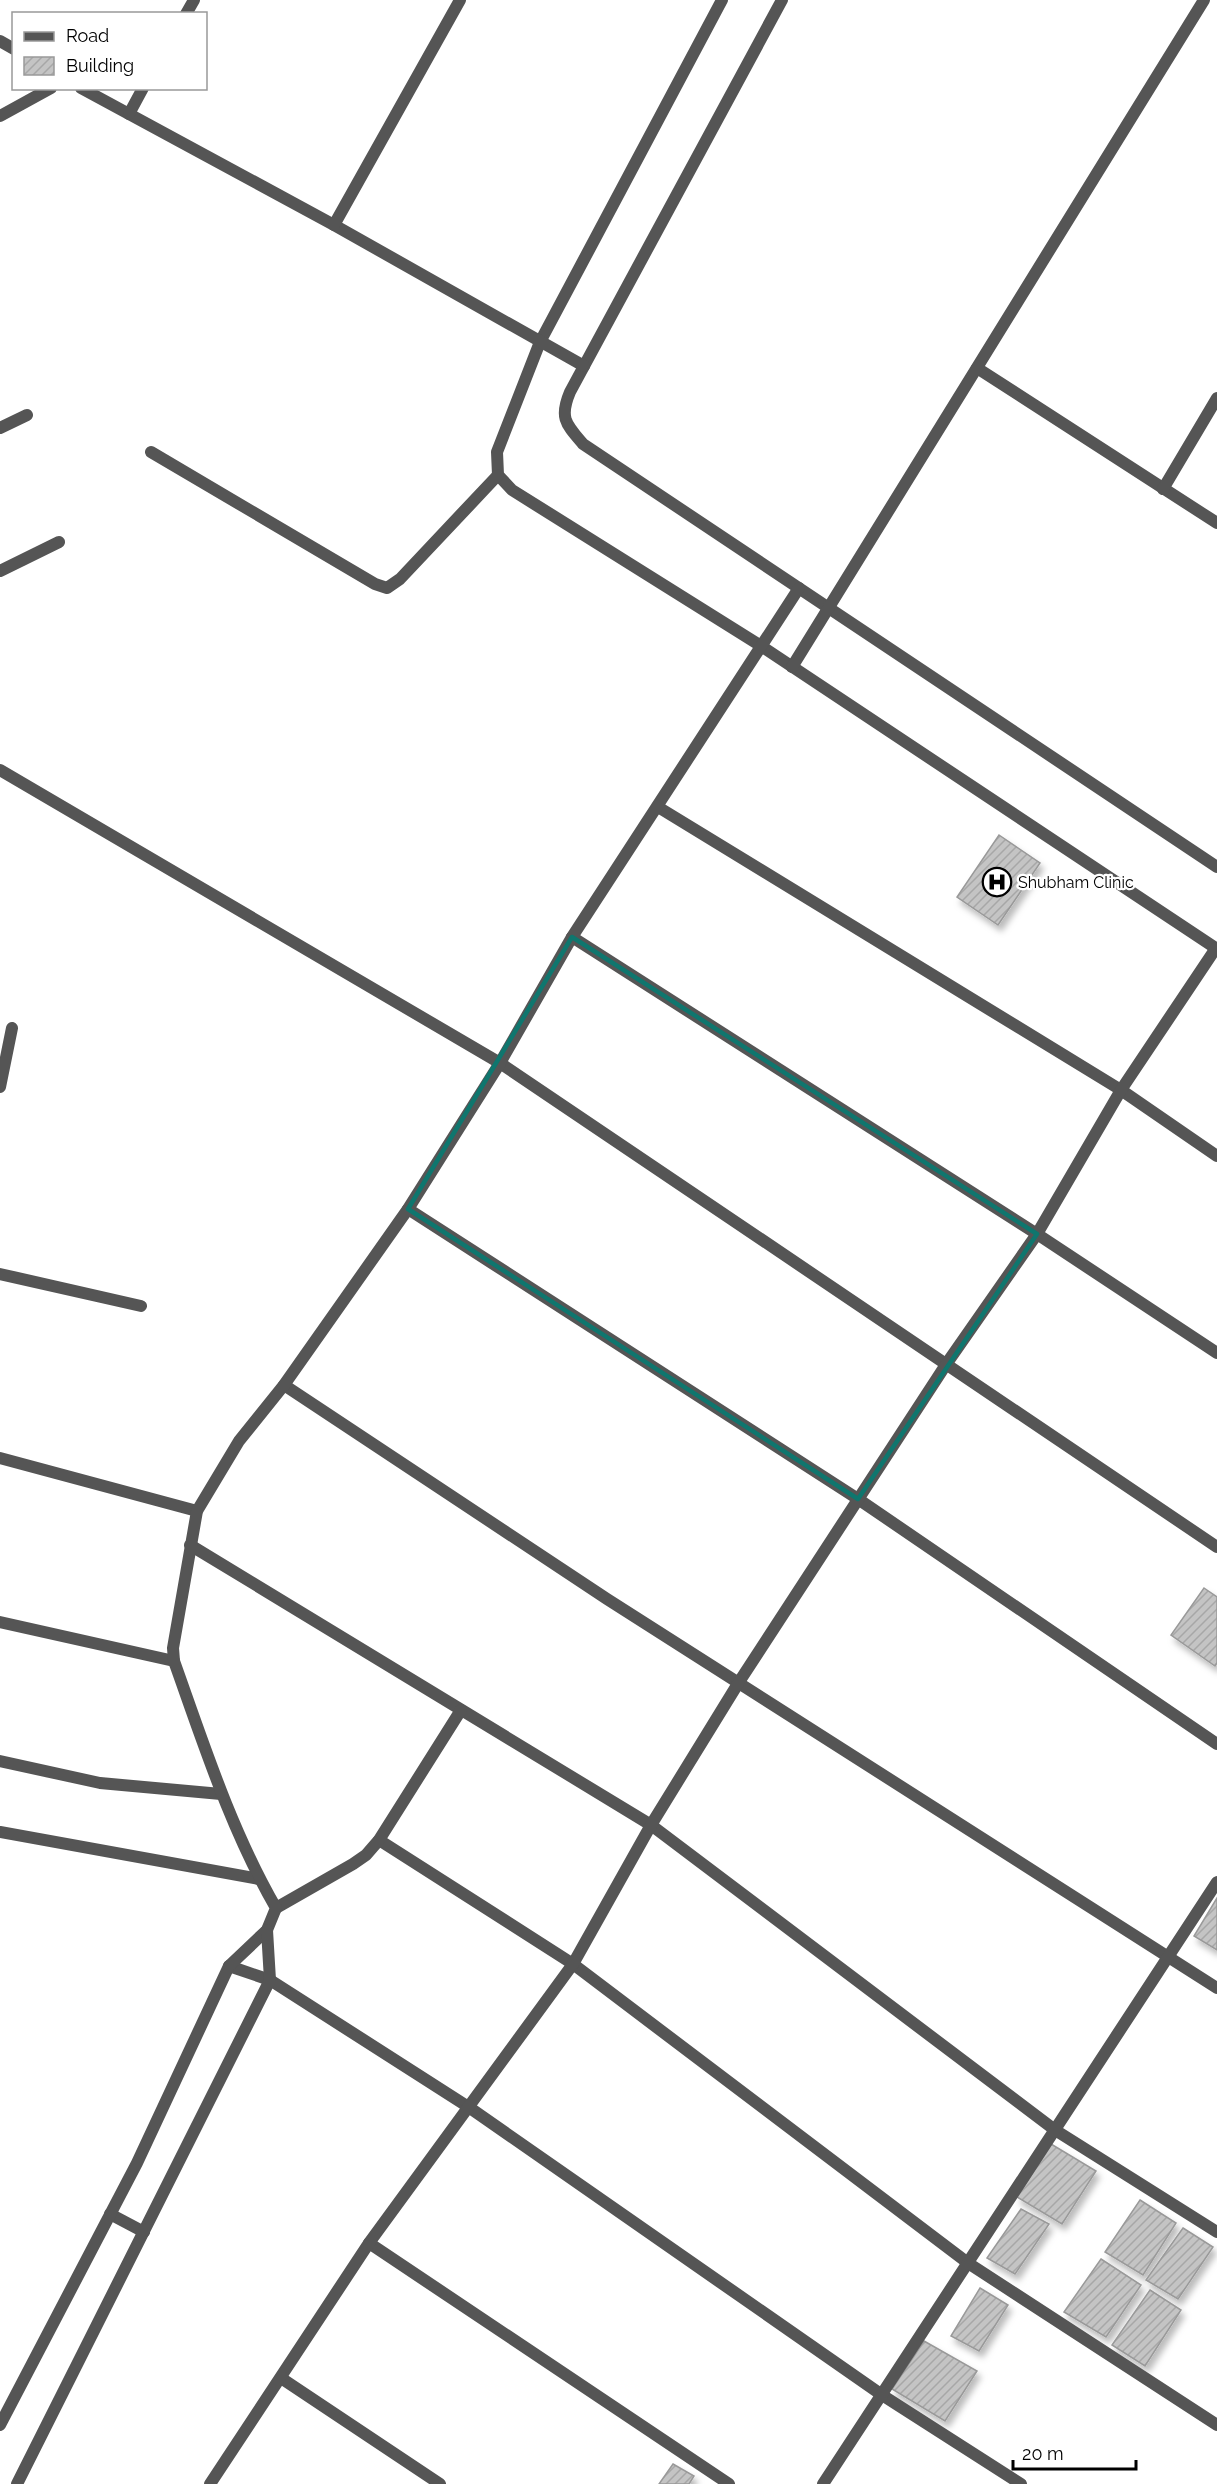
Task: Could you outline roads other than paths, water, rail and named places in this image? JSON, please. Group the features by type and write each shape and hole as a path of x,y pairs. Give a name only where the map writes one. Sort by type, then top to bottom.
{"street":[{"path":"334,225 460,0"},
{"path":"210,2484 369,2243 470,2108 573,1964 651,1825 738,1683 947,1363 1037,1234 1121,1090 1217,948 761,646 512,490 498,475 497,452 540,342 722,0"},
{"path":"782,0 584,366 564,406 565,423 583,444 1217,867"},
{"path":"792,667 1204,0"},
{"path":"0,116 47,90"},
{"path":"85,90 334,225 584,366"},
{"path":"129,114 142,90"},
{"path":"977,368 1217,523"},
{"path":"1163,489 1217,398"},
{"path":"0,428 27,416"},
{"path":"151,452 375,584 387,588 400,579 498,475"},
{"path":"0,571 59,542"},
{"path":"276,1908 259,1879 221,1794 174,1661 173,1648 196,1511 239,1441 284,1385 408,1209 500,1063 572,937 799,588"},
{"path":"0,770 500,1063 1217,1547"},
{"path":"658,807 1121,1090 1217,1156"},
{"path":"572,937 1037,1234 1217,1353"},
{"path":"0,1087 12,1028"},
{"path":"408,1209 858,1499 1217,1744"},
{"path":"0,1274 141,1306"},
{"path":"284,1385 607,1599 1217,1988"},
{"path":"0,1458 196,1511"},
{"path":"190,1545 651,1825 1056,2130 1217,2232"},
{"path":"0,1622 174,1661"},
{"path":"0,2426 136,2163 229,1966 267,1930 276,1908 366,1856 379,1840 461,1710"},
{"path":"0,1761 100,1783 221,1794"},
{"path":"0,1832 259,1879"},
{"path":"379,1840 573,1964 968,2263 1217,2425"},
{"path":"823,2484 1217,1882"},
{"path":"17,2484 270,1980 267,1930"},
{"path":"229,1966 270,1980 470,2108 882,2395 1021,2484"},
{"path":"110,2214 144,2232"},
{"path":"369,2243 729,2484"},
{"path":"280,2378 440,2484"}],"place":[{"name":"Shubham Clinic","path":"997,882"}]}
